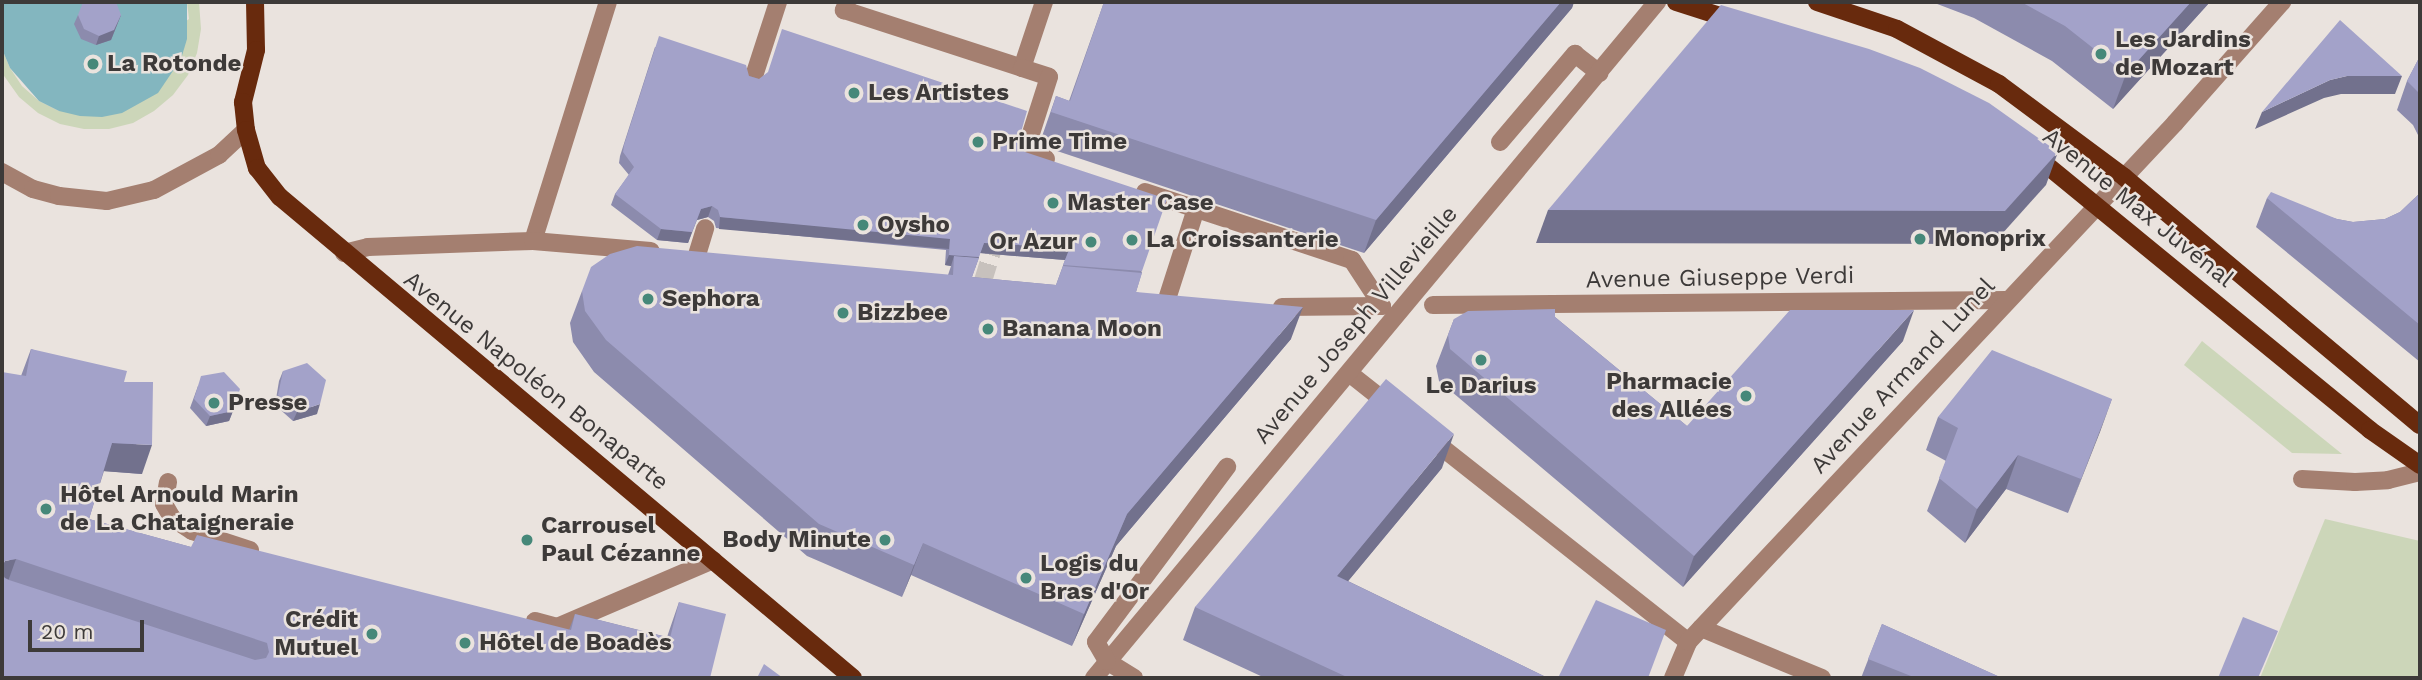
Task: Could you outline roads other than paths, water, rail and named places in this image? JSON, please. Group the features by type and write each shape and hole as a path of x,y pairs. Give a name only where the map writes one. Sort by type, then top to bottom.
{"main road":[{"name":"Avenue Napoléon Bonaparte","path":"255,2 256,50 243,102 246,130 257,168 280,197 713,560 846,676"},
{"path":"1676,2 1752,26"},
{"name":"Avenue Max Juvénal","path":"1817,2 1898,29 1999,84 2124,177 2420,425"},
{"name":"Avenue Max Juvénal","path":"2020,144 2098,205 2370,430 2420,465"}],"street":[{"path":"533,241 608,2"},
{"path":"753,79 778,2"},
{"path":"847,2 844,10 1049,77 1025,152 1055,162"},
{"path":"1022,68 1044,2"},
{"name":"Avenue Joseph Villevieille","path":"1094,678 1657,2"},
{"name":"Avenue Armand Lunel","path":"1688,642 2124,177 2282,2"},
{"path":"1500,142 1575,54 1599,72"},
{"path":"2,172 33,189 59,197 107,201 154,190 219,155 246,130"},
{"path":"1122,184 1352,260 1382,306 1263,305"},
{"path":"1168,296 1196,209"},
{"path":"344,253 368,247 533,241 690,255 705,228"},
{"name":"Avenue Giuseppe Verdi","path":"1433,305 2007,300"},
{"path":"1349,373 1688,642 1673,678"},
{"path":"1134,678 1107,661 1096,642 1227,467"},
{"path":"2302,479 2366,481 2409,477 2420,472"},
{"path":"168,482 164,504 172,518 192,531 269,556"},
{"path":"517,617 557,627 713,560"},
{"path":"1701,628 1822,678"}],"water":[{"name":"La Rotonde","path":"2,2 187,2 187,39 181,59 158,93 122,113 102,117 80,116 59,111 39,101 10,68 2,49"}],"tunnel":[{"path":"983,281 998,232"}],"place":[{"name":"Les Jardins de Mozart","path":"2101,54"},
{"name":"La Rotonde","path":"93,64"},
{"name":"Les Artistes","path":"854,93"},
{"name":"Prime Time","path":"978,142"},
{"name":"Master Case","path":"1053,203"},
{"name":"Oysho","path":"863,225"},
{"name":"Monoprix","path":"1920,239"},
{"name":"La Croissanterie","path":"1132,240"},
{"name":"Or Azur","path":"1091,242"},
{"name":"Sephora","path":"648,299"},
{"name":"Bizzbee","path":"843,313"},
{"name":"Banana Moon","path":"988,329"},
{"name":"Le Darius","path":"1481,360"},
{"name":"Pharmacie des Allées","path":"1746,396"},
{"name":"Presse","path":"214,403"},
{"name":"Hôtel Arnould Marin de La Chataigneraie","path":"46,509"},
{"name":"Carrousel Paul Cézanne","path":"527,540"},
{"name":"Body Minute","path":"885,540"},
{"name":"Logis du Bras d'Or","path":"1026,578"},
{"name":"Crédit Mutuel","path":"372,634"},
{"name":"Hôtel de Boadès","path":"465,643"}]}
